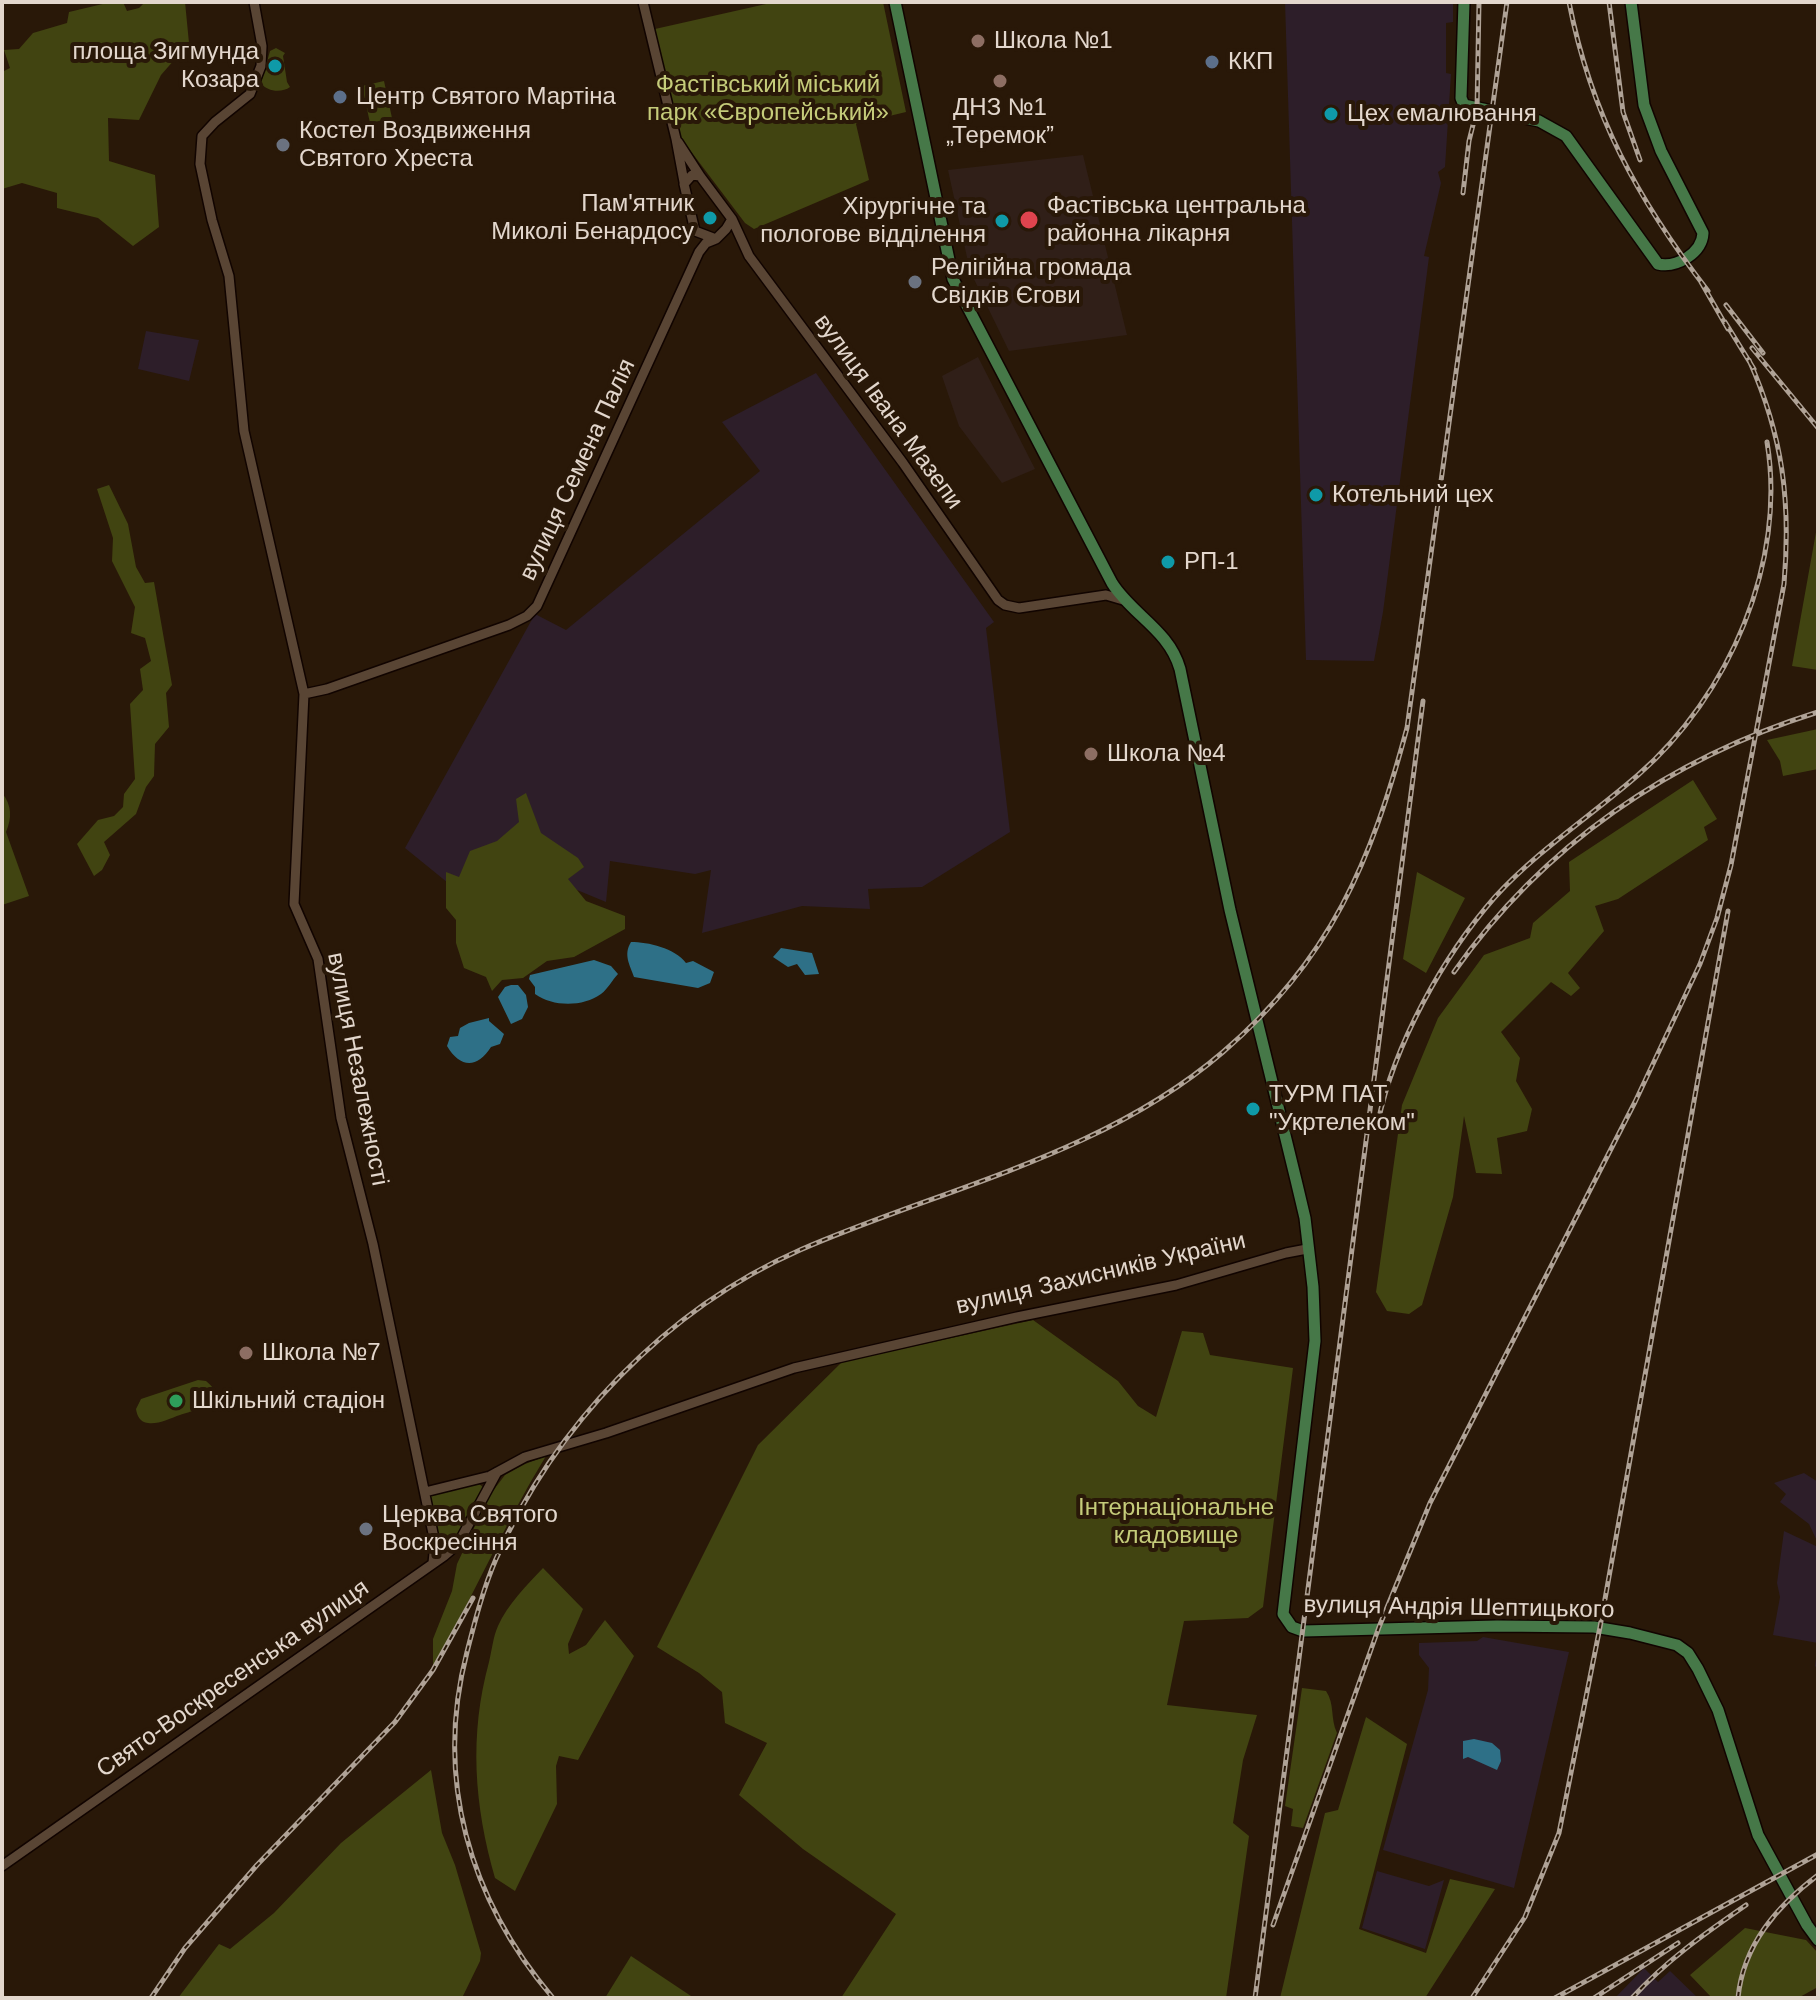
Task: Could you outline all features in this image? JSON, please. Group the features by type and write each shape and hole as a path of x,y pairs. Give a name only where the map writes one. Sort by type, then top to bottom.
{"main road":[{"path":"895,2 953,279 1123,600 1165,638 1180,669 1227,895 1305,1218 1307,1249"},
{"path":"1464,2 1461,98 1464,105 1539,121 1566,136 1658,264 1671,265 1685,259 1698,248 1703,238 1661,151 1644,105 1631,2"},
{"name":"вулиця Андрія Шептицького","path":"1307,1249 1313,1287 1315,1341 1282,1607 1292,1627 1303,1631 1594,1627 1677,1645 1688,1653 1718,1710 1758,1835 1818,1940"}],"street":[{"name":"вулиця Незалежності","path":"254,2 262,46 261,66 246,99 207,129 200,143 203,179 233,299 244,431 304,694 294,904 318,959 341,1118 373,1244 425,1492 435,1543 433,1563"},
{"path":"643,2 699,252"},
{"path":"676,139 700,176"},
{"path":"684,182 692,175 700,176"},
{"name":"вулиця Івана Мазепи","path":"700,176 732,219 749,256 1005,605 1023,607 1106,595 1123,600"},
{"path":"719,237 732,219"},
{"path":"695,231 743,240"},
{"name":"вулиця Семена Палія","path":"304,694 327,689 509,625 533,612 699,252 706,243 719,237"},
{"name":"вулиця Захисників України","path":"425,1492 497,1472 525,1457 794,1368 1017,1317 1176,1285 1307,1249"},
{"name":"Свято-Воскресенська вулиця","path":"2,1866 458,1544 497,1472"}],"shaded area":[{"path":"1285,2 1453,2 1453,22 1446,23 1446,73 1451,74 1445,167 1438,172 1441,183 1424,256 1429,257 1374,661 1306,660"},
{"name":"Фастівська центральна районна лікарня","path":"1083,155 1127,335 1009,351 970,271 948,170"},
{"path":"146,331 199,340 189,381 138,369"},
{"path":"978,357 1035,469 1002,483 959,426 942,376"},
{"path":"816,373 994,622 986,628 1010,832 922,887 868,889 870,909 802,906 702,933 711,870 695,874 610,861 606,902 565,885 453,887 405,848 535,614 566,630 760,471 722,422"},
{"path":"1804,1473 1818,1482 1818,1543 1809,1524 1780,1502 1786,1494 1774,1483"},
{"path":"1784,1531 1818,1547 1818,1643 1773,1635 1780,1597 1777,1583"},
{"path":"1483,1637 1569,1652 1514,1888 1383,1850 1428,1690 1429,1668 1419,1655 1419,1643 1477,1641"},
{"path":"1377,1871 1429,1886 1444,1880 1425,1949 1362,1928"},
{"path":"1644,1968 1658,1982 1670,1971 1698,1998 1615,1998"}],"green space":[{"path":"123,2 127,11 139,8 145,2 185,2 189,43 161,75 139,120 108,118 109,161 155,175 159,227 133,246 98,218 57,208 57,193 22,183 2,189 2,72 10,68 4,50 19,49 33,33 67,23 69,12"},
{"name":"Фастівський міський парк «Європейський»","path":"775,2 883,2 906,112 856,124 869,180 754,229 745,223 680,137 655,29"},
{"name":"площа Зигмунда Козара","path":"276,48 285,53 283,56 290,87 279,91 261,83 270,51"},
{"path":"384,81 392,118 370,123 362,86"},
{"path":"109,485 128,524 136,567 145,583 154,582 172,685 166,693 169,727 155,744 154,776 146,787 136,814 104,842 110,855 102,870 94,876 77,844 98,820 114,816 123,807 124,794 135,779 130,704 143,690 140,669 151,661 145,638 131,633 135,607 112,561 113,538 97,489"},
{"path":"1818,521 1818,670 1792,666"},
{"path":"1818,729 1818,769 1783,776 1780,761 1767,740"},
{"path":"1693,780 1717,819 1704,827 1708,840 1618,899 1595,906 1604,931 1568,973 1580,988 1571,996 1551,982 1501,1032 1520,1058 1516,1081 1532,1109 1527,1131 1497,1138 1502,1174 1476,1173 1464,1116 1453,1197 1422,1305 1409,1314 1387,1311 1376,1292 1402,1105 1438,1018 1484,955 1530,938 1533,923 1570,891 1569,862"},
{"path":"2,793 10,812 6,832 29,896 2,905"},
{"path":"526,793 541,833 578,858 584,867 568,879 586,901 625,916 625,929 574,957 547,961 523,978 502,980 492,991 486,977 464,968 456,943 456,920 446,908 446,872 459,877 470,851 497,841 519,822 516,799"},
{"path":"1417,872 1465,898 1426,973 1403,959"},
{"name":"Інтернаціональне кладовище","path":"1033,1320 1118,1381 1138,1406 1156,1417 1182,1331 1203,1333 1210,1355 1293,1368 1263,1607 1248,1618 1184,1621 1167,1705 1257,1715 1243,1760 1233,1823 1249,1836 1226,1998 841,1998 896,1914 803,1849 739,1795 767,1743 725,1723 722,1692 699,1673 657,1647 758,1445 842,1362"},
{"name":"Шкільний стадіон","path":"198,1380 206,1381 213,1388 215,1394 208,1404 156,1423 139,1418 136,1409 141,1399"},
{"path":"546,1456 433,1667 433,1639 452,1591 457,1564 489,1496 505,1475"},
{"path":"478,1483 484,1488 453,1544 444,1547 439,1542 430,1495"},
{"path":"543,1568 583,1609 568,1644 569,1654 586,1645 605,1620 634,1656 578,1760 559,1756 556,1766 557,1804 515,1891 495,1878 482,1824 477,1770 479,1716 498,1626 512,1603"},
{"path":"1302,1688 1326,1691 1337,1733 1303,1828 1291,1826 1293,1809 1285,1806"},
{"path":"1366,1717 1407,1744 1359,1929 1426,1953 1450,1879 1495,1889 1425,1998 1280,1998 1325,1813 1338,1810"},
{"path":"431,1770 442,1833 455,1865 481,1953 462,1998 178,1998 219,1944 230,1949 274,1913 341,1843"},
{"path":"1745,1928 1806,1940 1818,1953 1818,1987 1798,1998 1712,1998 1690,1975"},
{"path":"631,1956 694,1998 605,1998"}],"water":[{"path":"631,942 661,947 675,953 686,963 693,961 714,972 710,983 698,988 634,977 627,956"},
{"path":"781,948 812,953 819,974 805,975 797,964 788,967 773,957"},
{"path":"594,960 611,966 618,974 594,998 568,1004 535,994 530,975"},
{"path":"518,985 526,995 528,1007 522,1019 511,1024 498,997 505,987"},
{"path":"489,1018 504,1034 500,1044 491,1047 474,1062 457,1059 447,1046 450,1037 458,1036 460,1028 469,1023"},
{"path":"1474,1739 1492,1743 1500,1750 1501,1761 1497,1770 1468,1757 1463,1759 1463,1741"}],"railway":[{"path":"1463,193 1469,141 1477,109 1479,2"},
{"path":"553,1998 499,1920 480,1879 466,1836 458,1791 455,1746 458,1699 483,1593 496,1559 520,1510 582,1418 660,1339 704,1304 800,1250 1019,1167 1126,1118 1176,1088 1223,1052 1260,1017 1319,944 1361,865 1378,822 1407,728 1507,2"},
{"path":"1569,2 1590,82 1620,155 1660,223 1708,291"},
{"path":"1609,2 1623,112 1640,160"},
{"path":"1701,282 1728,329"},
{"path":"1726,305 1763,353"},
{"path":"1725,322 1754,369"},
{"path":"1752,348 1818,428"},
{"path":"1273,1925 1379,1627 1430,1503 1635,1102 1700,964 1717,918 1731,865 1784,584 1786,554 1785,497 1777,443 1761,388 1749,360"},
{"path":"1378,1122 1385,1093 1408,1033 1439,974 1476,920 1529,864 1638,775 1670,743 1699,707 1724,667 1744,624 1759,579 1768,534 1771,488 1767,442"},
{"path":"1255,1998 1423,701"},
{"path":"1454,972 1489,926 1528,884 1614,812 1712,754 1818,712"},
{"path":"1472,1998 1525,1917 1559,1833 1600,1627 1728,911"},
{"path":"151,1998 185,1948 257,1865 395,1722 433,1670 473,1598"},
{"path":"1555,1998 1818,1854"},
{"path":"1738,1998 1747,1961 1764,1928 1789,1900 1818,1875"},
{"path":"1632,1998 1672,1960 1746,1905"},
{"path":"1594,1998 1678,1943"}],"place":[{"name":"Школа №1","path":"978,41"},
{"name":"ККП","path":"1212,62"},
{"name":"площа Зигмунда Козара","path":"275,66"},
{"name":"ДНЗ №1 „Теремок”","path":"1000,81"},
{"name":"Центр Святого Мартіна","path":"340,97"},
{"name":"Цех емалювання","path":"1331,114"},
{"name":"Костел Воздвиження Святого Хреста","path":"283,145"},
{"name":"Пам'ятник Миколі Бенардосу","path":"710,218"},
{"name":"Фастівська центральна районна лікарня","path":"1029,220"},
{"name":"Хірургічне та пологове відділення","path":"1002,221"},
{"name":"Релігійна громада Свідків Єгови","path":"915,282"},
{"name":"Котельний цех","path":"1316,495"},
{"name":"РП-1","path":"1168,562"},
{"name":"Школа №4","path":"1091,754"},
{"name":"ТУРМ ПАТ \"Укртелеком\"","path":"1253,1109"},
{"name":"Школа №7","path":"246,1353"},
{"name":"Шкільний стадіон","path":"176,1401"},
{"name":"Церква Святого Воскресіння","path":"366,1529"}]}
